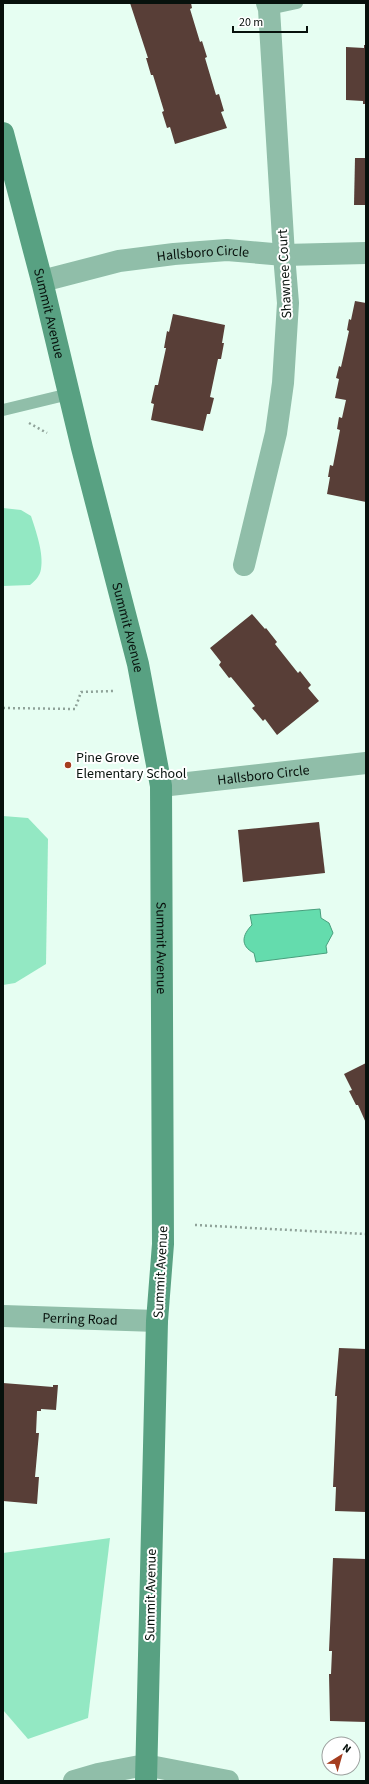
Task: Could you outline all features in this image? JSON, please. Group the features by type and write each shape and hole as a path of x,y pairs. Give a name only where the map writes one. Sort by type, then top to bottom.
{"street":[{"name":"Shawnee Court","path":"244,565 276,433 283,383 288,303 268,6"},
{"name":"Summit Avenue","path":"3,133 42,281 68,394 138,664 161,786 163,1244 157,1321 145,1773"},
{"name":"Hallsboro Circle","path":"42,281 119,261 174,254 228,250 284,255 366,253"},
{"name":"Hallsboro Circle","path":"161,786 366,763"},
{"name":"Perring Road","path":"3,1316 157,1321"},
{"path":"74,1781 98,1774 145,1773 228,1781"}],"lane":[{"path":"268,6 297,3"},
{"path":"3,410 68,394"}],"path":[{"path":"3,708 76,709 81,692 113,691"},
{"path":"194,1225 366,1234"}],"shaded area":[{"path":"3,508 21,510 31,516 39,542 42,563 40,574 30,585 3,586"},
{"path":"3,816 28,818 48,839 46,964 15,983 3,985"},
{"path":"320,909 321,918 329,923 333,933 326,946 327,953 256,962 254,953 246,947 244,940 245,936 252,925 250,915"},
{"path":"110,1538 88,1718 28,1739 3,1710 3,1553"}],"building":[{"path":"130,3 191,3 192,8 190,9 200,42 202,41 207,57 205,58 216,95 219,94 224,111 221,112 227,128 175,144 170,127 167,128 162,112 164,111 153,75 151,75 146,58 148,58"},
{"path":"364,45 366,45 366,104 363,104 363,101 346,100 346,47 364,48"},
{"path":"355,158 366,158 366,205 354,205"},
{"path":"355,301 366,303 366,502 327,494 330,477 328,477 330,465 333,466 340,430 337,429 339,417 342,418 346,400 335,398 339,379 336,378 339,366 341,367 349,331 347,330 349,319 351,320"},
{"path":"173,314 225,325 221,359 218,359 210,397 214,398 210,414 207,414 203,431 151,420 154,404 151,403 155,385 158,385 166,348 164,348 167,331 169,332"},
{"path":"252,614 277,642 275,644 298,673 300,671 311,685 308,688 319,701 277,735 265,719 263,721 252,708 255,706 231,677 229,678 219,665 221,662 210,648"},
{"path":"319,822 325,873 243,882 238,830"},
{"path":"366,1063 366,1123 358,1105 356,1105 349,1091 352,1090 344,1074"},
{"path":"339,1348 366,1349 366,1512 335,1511 336,1487 333,1487 337,1396 335,1396"},
{"path":"3,1383 53,1387 53,1385 58,1385 56,1410 41,1409 41,1411 37,1411 36,1433 39,1433 35,1477 39,1477 37,1504 3,1501"},
{"path":"333,1558 366,1559 366,1722 330,1721 329,1674 331,1674 332,1651 329,1651"}],"place":[{"name":"Pine Grove Elementary School","path":"68,765"}]}
